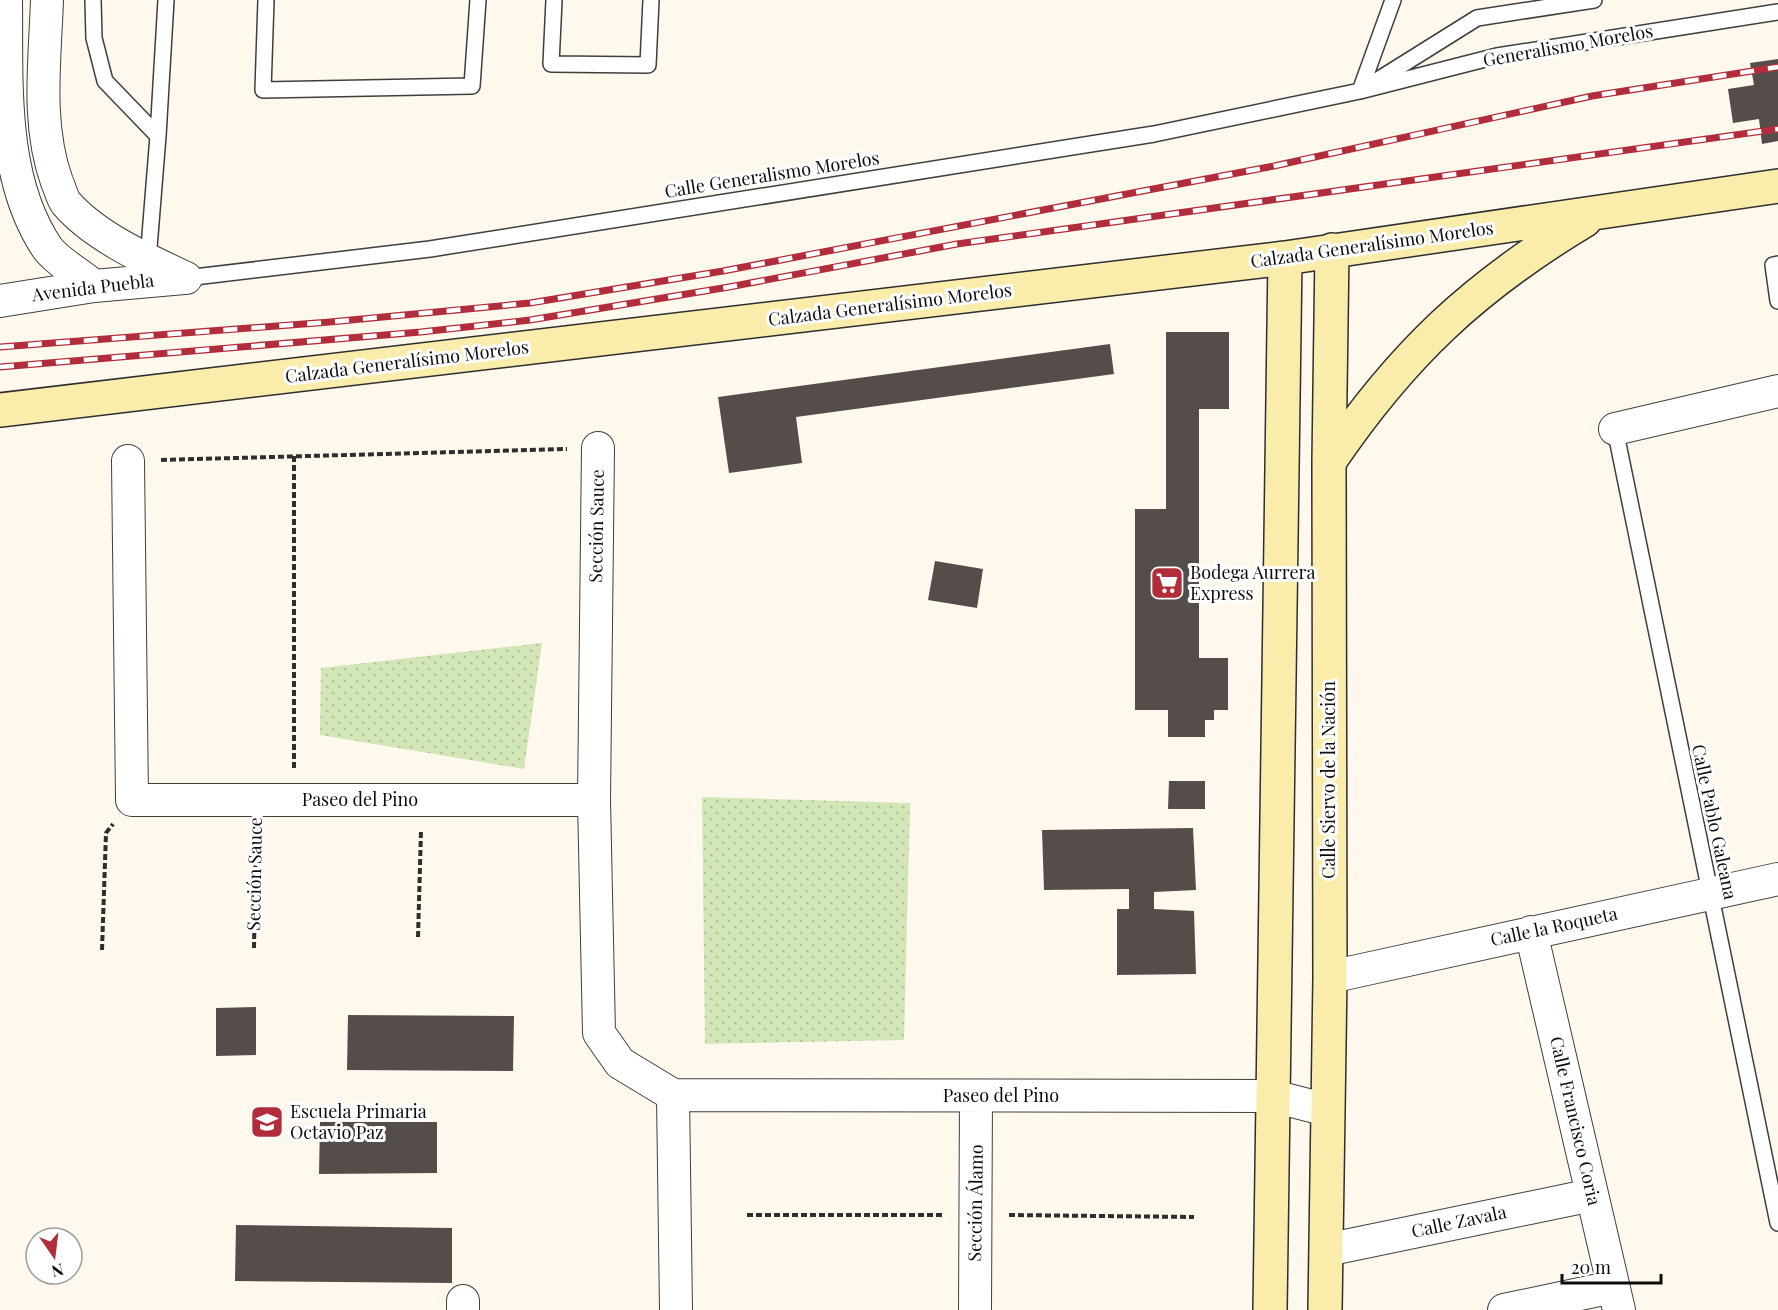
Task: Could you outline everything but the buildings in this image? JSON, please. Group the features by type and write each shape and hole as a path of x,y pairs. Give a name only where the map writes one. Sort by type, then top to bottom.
{"main road":[{"name":"Calzada Generalísimo Morelos","path":"0,410 1285,258 1778,186"},
{"path":"1329,462 1382,388 1444,322 1516,264 1595,214"},
{"name":"Calle Siervo de la Nación","path":"1325,1310 1329,977 1329,462 1332,250"},
{"path":"1270,1310 1285,258"}],"street":[{"path":"6,0 8,112 13,167 28,216 49,251 94,286"},
{"path":"47,0 43,111 50,161 65,202 95,229 148,260 186,278"},
{"name":"Avenida Puebla","path":"0,301 94,286 186,278"},
{"path":"1615,429 1778,391"},
{"name":"Sección Sauce","path":"594,800 598,448"},
{"path":"128,461 132,800"},
{"name":"Paseo del Pino","path":"132,800 594,800"},
{"path":"594,800 599,1033 620,1062 673,1095 676,1310"},
{"name":"Calle la Roqueta","path":"1329,977 1778,879"},
{"name":"Calle Francisco Coria","path":"1531,932 1616,1298"},
{"name":"Paseo del Pino","path":"673,1095 1272,1096 1328,1110"},
{"name":"Sección Álamo","path":"975,1310 976,1096"},
{"name":"Calle Zavala","path":"1326,1250 1592,1195"},
{"path":"1504,1310 1616,1298"}],"lane":[{"path":"93,0 94,38 105,81 158,136"},
{"path":"148,260 166,0"},
{"path":"266,0 263,90 472,86 478,0"},
{"path":"554,0 551,64 648,65 651,0"},
{"path":"1360,91 1393,0"},
{"path":"1360,91 1477,18 1594,0"},
{"name":"Generalismo Morelos","path":"1360,91 1497,56 1778,12"},
{"name":"Calle Generalismo Morelos","path":"186,278 430,249 1154,134 1360,91"},
{"path":"1778,264 1773,265 1778,301"},
{"name":"Calle Pablo Galeana","path":"1615,429 1778,1223"}],"path":[{"name":"Sección Sauce","path":"128,461 598,448"},
{"path":"294,456 294,800"},
{"path":"102,950 106,833 132,800"},
{"path":"418,937 422,800"},
{"name":"Sección Sauce","path":"254,948 257,801"}],"green space":[{"path":"542,643 524,769 320,735 321,668"},
{"path":"702,797 910,803 904,1040 705,1044"}],"railway":[{"path":"0,347 330,322 530,303 723,271 1274,166 1592,96 1778,67"},
{"path":"0,367 421,332 530,320 729,287 957,244 1778,129"}],"place":[{"name":"Bodega Aurrera Express","path":"1167,583"},
{"name":"Escuela Primaria Octavio Paz","path":"267,1122"}]}
